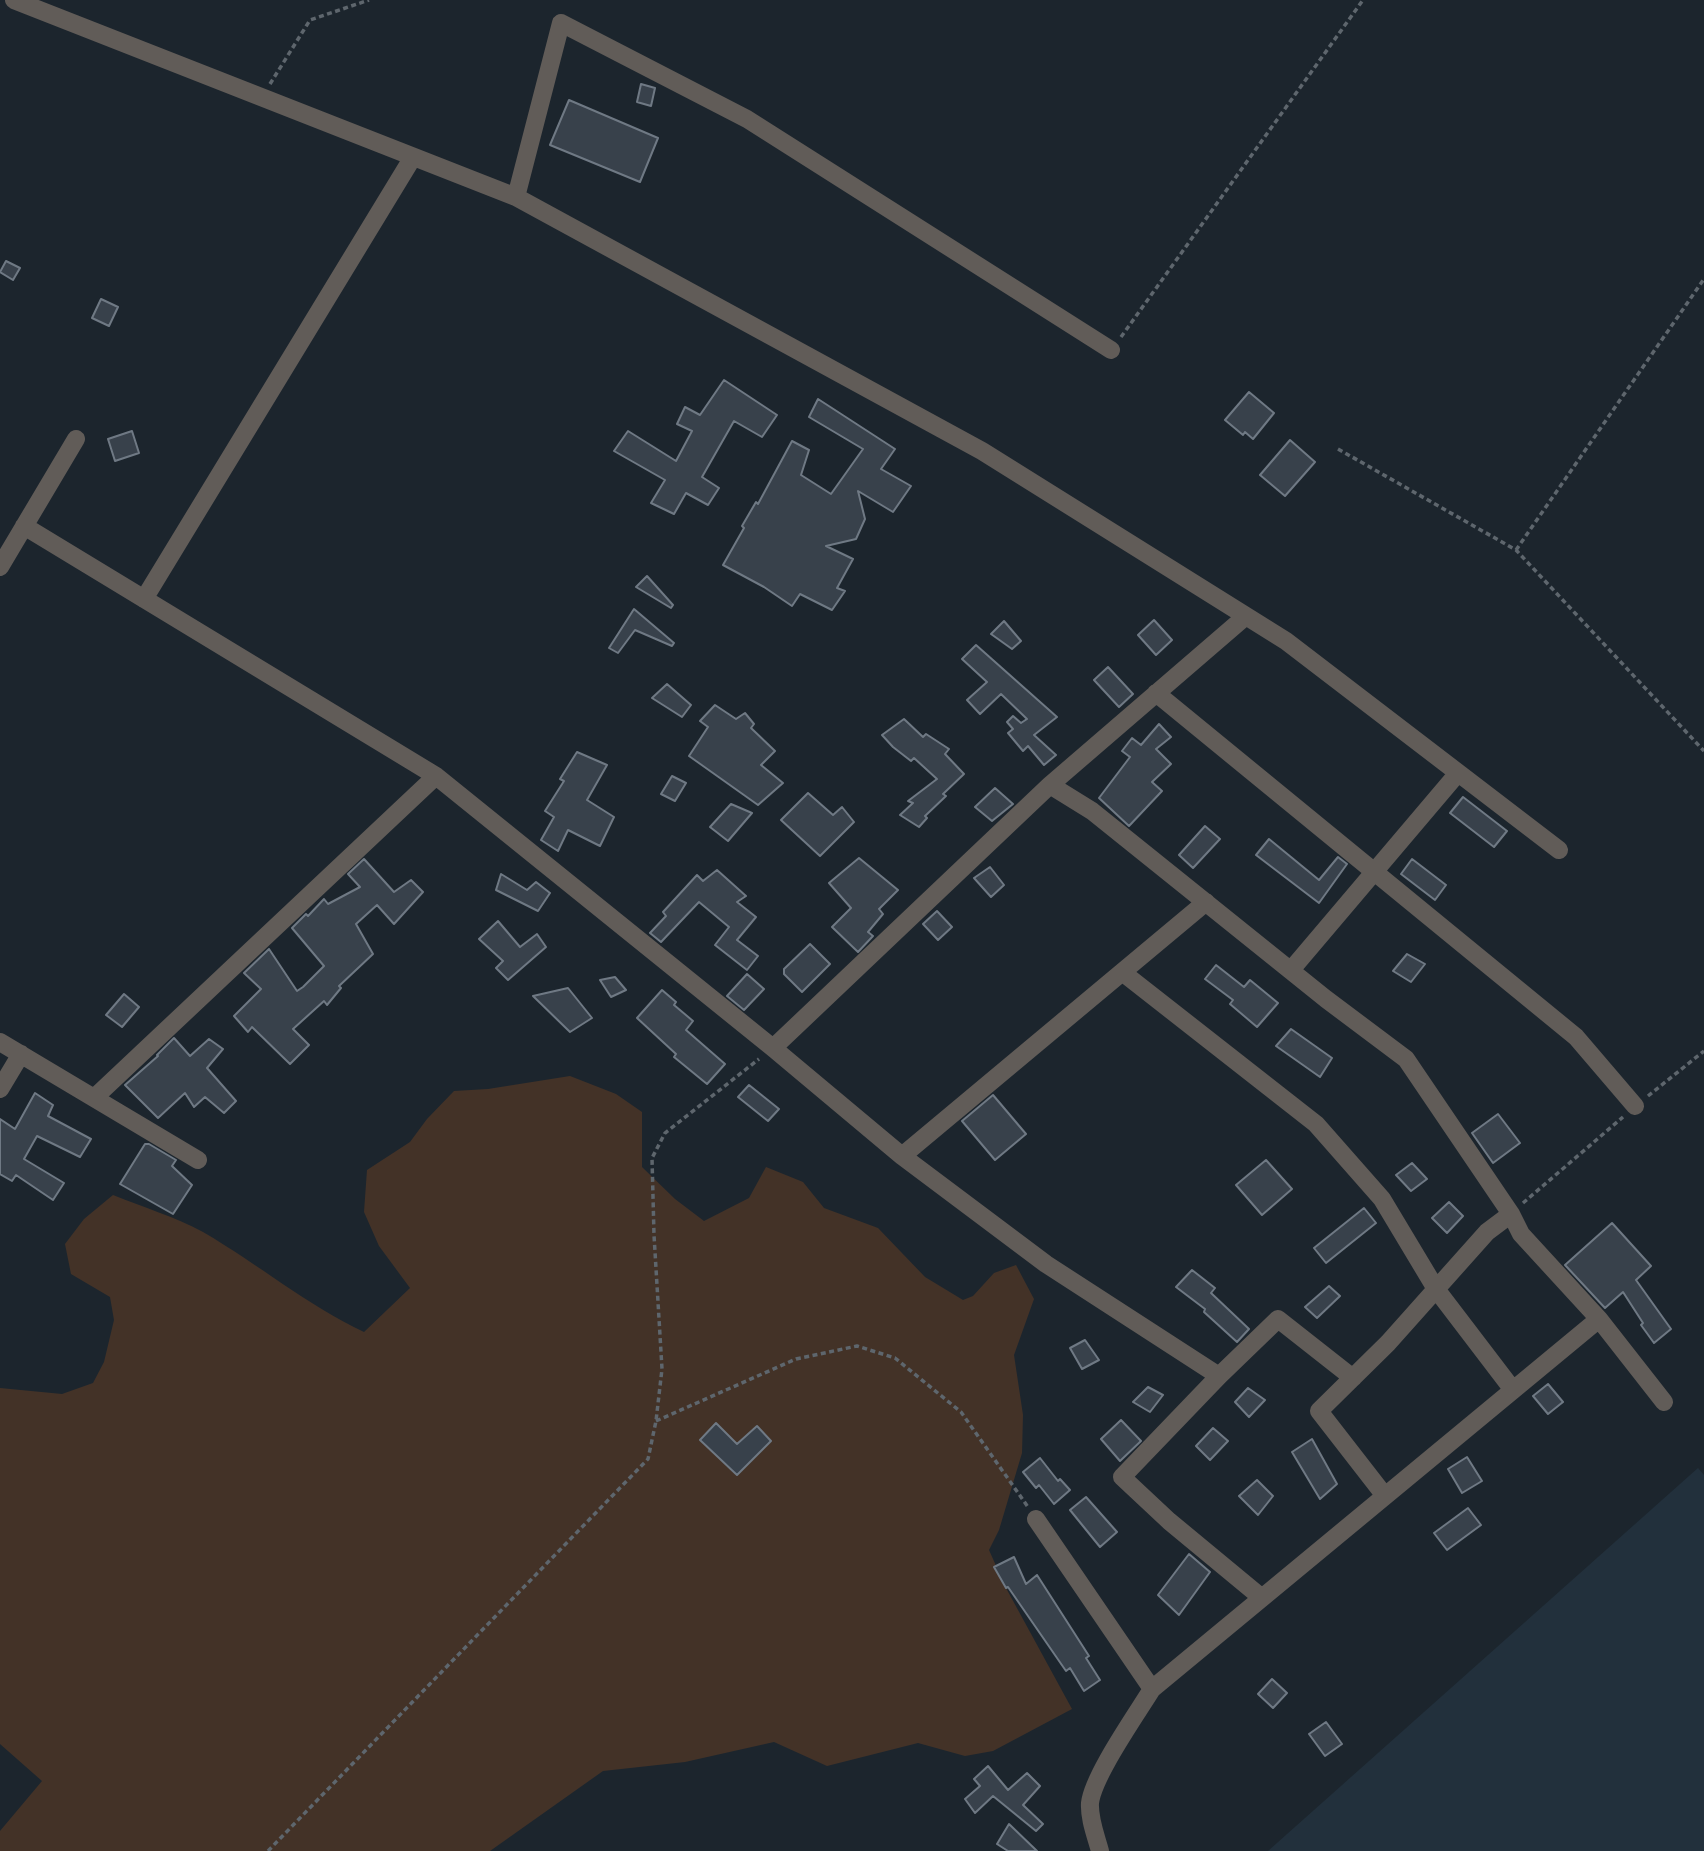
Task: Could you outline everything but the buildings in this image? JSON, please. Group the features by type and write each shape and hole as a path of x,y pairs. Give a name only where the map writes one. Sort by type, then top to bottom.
{"street":[{"path":"14,0 516,197 982,451 1286,641 1559,850"},
{"path":"516,197 561,23 747,120 1111,351"},
{"path":"144,599 413,157"},
{"path":"0,567 76,439"},
{"path":"24,526 436,776 773,1048 902,1156 1046,1264 1219,1376"},
{"path":"773,1048 1050,785 1246,616"},
{"path":"1156,693 1576,1037 1635,1106"},
{"path":"1291,970 1458,772"},
{"path":"94,1098 436,776"},
{"path":"1050,785 1091,811 1406,1059 1511,1213 1521,1234 1599,1319 1664,1402"},
{"path":"902,1156 1206,902"},
{"path":"1122,972 1316,1125 1382,1199 1436,1289 1513,1390"},
{"path":"0,1042 198,1160"},
{"path":"0,1090 21,1054"},
{"path":"1385,1496 1319,1411 1388,1343 1487,1232 1511,1213"},
{"path":"1262,1598 1169,1521 1122,1477 1278,1319 1353,1378"},
{"path":"1100,1851 1091,1819 1090,1804 1093,1794 1111,1755 1152,1689 1599,1319"},
{"path":"1036,1519 1152,1689"}],"path":[{"path":"261,97 310,20 369,0"},
{"path":"1111,351 1363,0"},
{"path":"1516,550 1704,279"},
{"path":"1338,449 1516,550 1704,751"},
{"path":"268,1851 648,1459 662,1369 652,1158 665,1133 773,1048"},
{"path":"1511,1213 1635,1106 1704,1051"},
{"path":"656,1421 796,1359 857,1346 895,1358 961,1412 1036,1519"}],"shaded area":[{"path":"570,1076 616,1094 642,1112 642,1167 675,1199 704,1221 749,1198 766,1167 803,1182 824,1208 878,1228 925,1277 963,1300 973,1296 994,1273 1016,1265 1034,1299 1014,1355 1023,1415 1022,1453 999,1530 989,1550 1006,1588 1072,1709 993,1751 965,1756 918,1743 827,1766 774,1742 685,1762 603,1771 490,1851 0,1851 0,1831 42,1781 0,1744 0,1388 62,1394 93,1383 104,1362 114,1320 110,1297 71,1274 65,1244 84,1219 113,1195 203,1232 364,1332 410,1288 379,1246 364,1212 367,1170 410,1142 427,1119 454,1091 488,1089"},
{"path":"1698,1468 1704,1475 1704,1851 1268,1851"}]}
